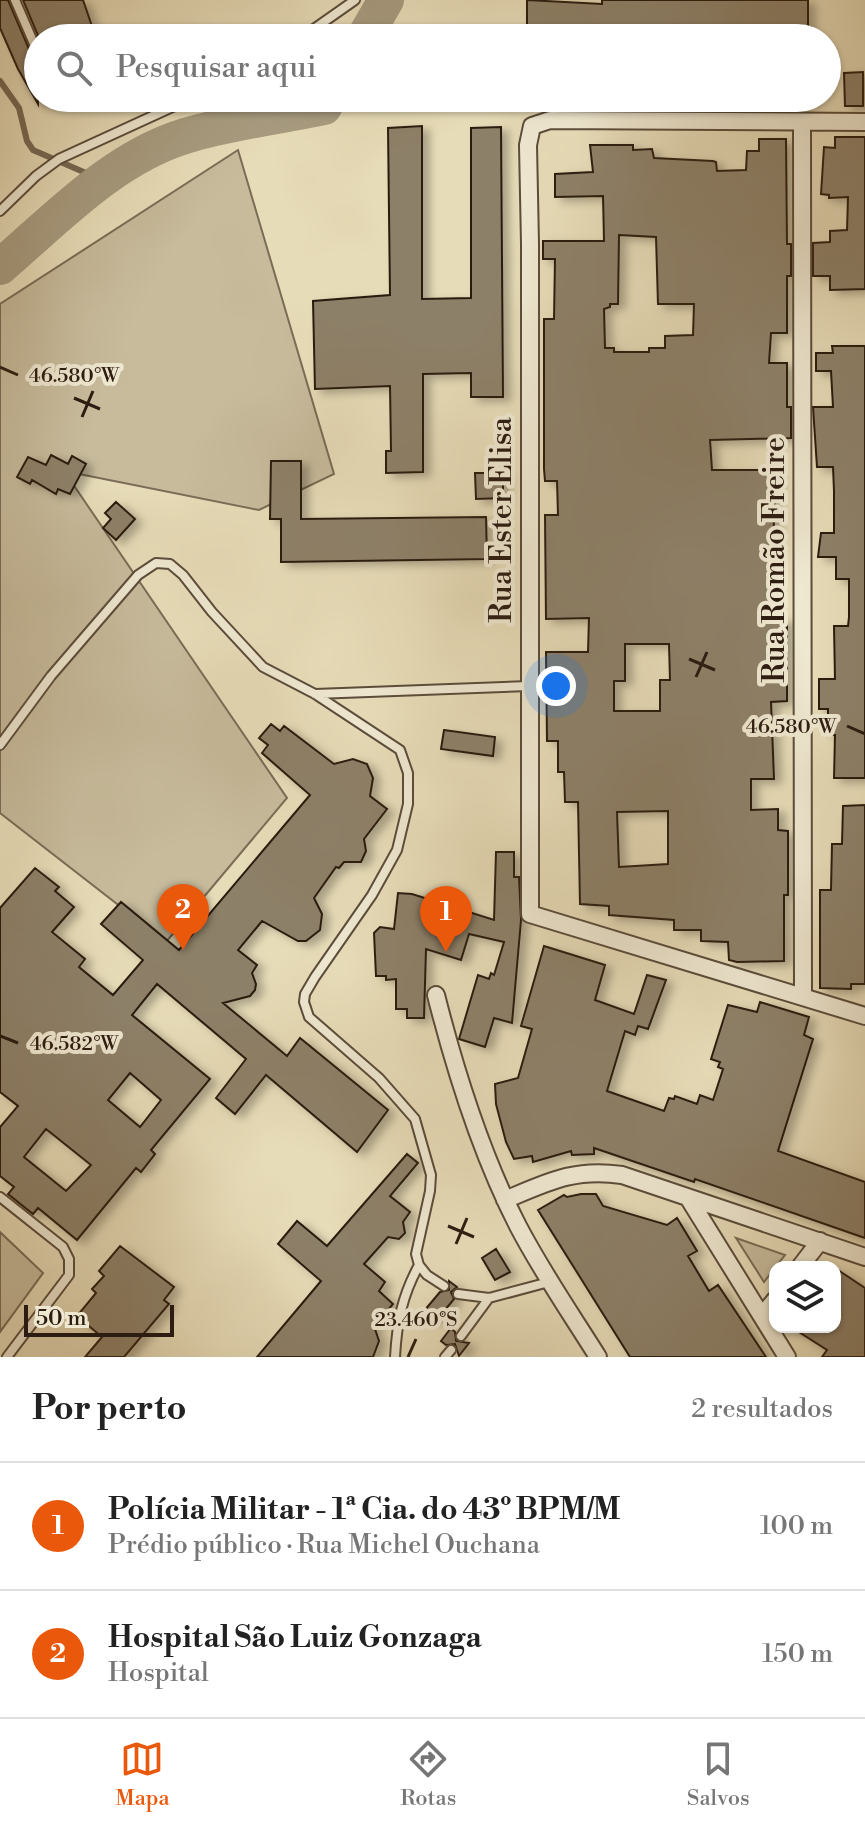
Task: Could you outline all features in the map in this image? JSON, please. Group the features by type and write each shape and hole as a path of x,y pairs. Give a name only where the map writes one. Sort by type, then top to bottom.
{"street":[{"name":"Rua Ester Elisa","path":"802,122 550,120 532,126 528,145 530,914 803,997"},
{"path":"802,122 865,122"},
{"name":"Rua Romão Freire","path":"802,122 803,997"},
{"path":"436,995 458,1074 505,1200 549,1282 598,1357"},
{"path":"803,997 865,1016"},
{"path":"505,1200 562,1176 598,1171 622,1175 865,1257"},
{"path":"689,1199 787,1357"},
{"path":"805,1261 820,1241"},
{"path":"762,1316 769,1307"}],"lane":[{"path":"15,0 25,24"},
{"path":"321,24 355,0"},
{"path":"0,211 36,176 59,159 161,112"},
{"path":"0,745 61,665 138,575 156,563 170,564 183,575 263,667 315,694 400,750 408,773 408,804 397,850 372,895 315,977 304,1002 309,1017 379,1078 415,1119 431,1175 416,1254 419,1265 427,1275 444,1286"},
{"path":"315,694 529,686"},
{"path":"0,1197 63,1247 70,1265 69,1275 56,1294 7,1357"},
{"path":"395,1357 398,1315 405,1289 419,1265"},
{"path":"458,1294 489,1298 549,1282"},
{"path":"461,1336 489,1298"}],"shaded area":[{"path":"238,150 334,474 259,510 64,471 287,798 166,942 0,813 0,304"},
{"path":"0,1232 43,1273 0,1332"},
{"path":"736,1238 785,1255 780,1261 769,1261 769,1276 764,1282"}],"building":[{"path":"0,0 8,0 24,37 24,80 18,69 0,28"},
{"path":"23,0 83,0 91,24 33,24"},
{"path":"527,0 602,4 602,0 808,0 808,24 527,24"},
{"path":"863,72 863,106 845,106 844,73"},
{"path":"422,126 422,299 471,298 471,128 501,127 503,397 471,397 471,373 423,374 423,472 386,473 386,451 391,451 390,386 315,389 313,301 390,295 388,128"},
{"path":"835,137 865,137 865,289 830,290 830,276 813,276 813,243 830,242 830,231 847,230 848,197 829,198 829,195 821,194 824,147 835,148"},
{"path":"759,139 786,139 787,244 791,244 791,276 787,276 787,333 771,333 769,363 787,363 791,438 710,440 712,470 776,470 770,619 787,619 787,701 771,702 774,779 751,779 751,810 778,809 778,830 788,831 788,895 784,895 784,961 737,962 729,960 728,942 701,941 701,930 674,930 674,920 609,915 609,906 580,904 578,802 565,802 564,772 558,772 558,741 547,741 546,652 588,652 589,618 546,619 545,515 558,515 557,481 545,481 544,469 544,319 554,319 555,259 543,259 543,241 604,241 603,196 555,197 555,174 593,172 590,145 633,145 633,150 652,149 654,158 713,161 716,162 717,171 746,170 747,151 759,151","holes":["619,235 656,237 658,304 694,304 693,335 665,336 665,348 649,348 649,352 614,352 614,348 605,348 604,309 610,304 618,304","625,644 669,644 670,680 660,680 660,711 614,711 614,681 625,681","668,811 668,864 619,867 617,812"]},
{"path":"832,346 865,346 865,778 834,778 835,735 828,735 828,709 819,709 819,679 835,679 834,626 848,626 849,617 849,579 836,579 836,557 818,557 821,533 834,533 834,491 833,467 817,467 813,407 833,407 831,371 816,371 816,353 833,353"},
{"path":"51,455 68,464 72,456 86,464 70,494 58,489 56,494 32,480 30,484 17,477 28,457 46,465"},
{"path":"271,461 301,461 301,519 486,517 487,559 281,562 281,519 270,519"},
{"path":"475,473 503,473 503,498 476,499"},
{"path":"116,502 135,519 116,540 103,528 111,519 105,513"},
{"path":"271,724 280,731 284,726 334,764 353,759 367,764 373,778 370,796 387,809 364,839 366,851 361,862 344,862 339,868 336,867 314,898 322,914 320,930 306,941 298,941 262,921 238,950 257,965 252,973 255,990 250,996 223,1003 287,1056 300,1038 388,1110 357,1152 266,1075 235,1114 216,1098 246,1059 157,984 132,1015 210,1079 151,1150 155,1154 141,1172 136,1168 77,1240 38,1208 33,1214 8,1194 14,1187 0,1176 0,1127 18,1106 0,1092 0,908 35,868 59,887 55,891 74,907 52,932 85,959 79,967 113,995 143,960 101,924 121,902 179,950 310,795 262,753 268,745 259,738","holes":["130,1073 161,1100 140,1127 108,1100","46,1129 91,1165 66,1191 24,1157"]},
{"path":"444,730 495,737 493,756 441,749"},
{"path":"865,805 865,984 851,984 851,989 820,988 820,890 831,890 832,844 842,844 843,806"},
{"path":"496,852 514,852 514,877 519,877 521,920 512,1023 494,1018 485,1047 459,1039 478,975 489,979 491,973 494,975 504,942 469,934 461,960 426,949 424,1018 407,1018 407,1009 396,1009 396,979 386,980 386,976 376,976 374,933 380,927 394,929 398,893 412,894 494,920"},
{"path":"544,946 605,965 595,1000 634,1014 647,975 666,980 648,1029 638,1026 635,1035 625,1031 607,1091 664,1111 669,1098 674,1099 675,1096 697,1104 700,1095 713,1100 723,1069 718,1067 720,1062 711,1059 728,1005 757,1012 760,1002 809,1017 804,1035 813,1039 778,1151 865,1182 865,1238 695,1179 694,1182 594,1148 594,1154 572,1155 571,1151 533,1162 532,1156 514,1159 496,1104 495,1084 518,1078 532,1029 521,1026"},
{"path":"407,1154 418,1163 390,1196 410,1212 403,1222 405,1233 399,1239 388,1237 364,1264 385,1282 379,1291 393,1304 374,1326 379,1341 373,1357 257,1357 321,1281 278,1244 297,1221 327,1246"},
{"path":"596,1194 603,1206 667,1225 677,1218 697,1251 688,1256 709,1291 718,1285 766,1357 630,1357 538,1210 564,1195"},
{"path":"120,1246 174,1287 164,1300 169,1304 124,1357 85,1357 102,1337 77,1316 96,1293 92,1289 104,1276 99,1271"},
{"path":"496,1249 510,1272 495,1280 482,1258"},
{"path":"841,1272 865,1288 865,1357 822,1357 827,1350 800,1333 841,1333"},
{"path":"449,1281 457,1287 451,1292 454,1299 436,1321 424,1311 440,1292 449,1290"},
{"path":"451,1328 456,1341 469,1343 459,1356 455,1344 446,1345 441,1341"}],"waterway":[{"path":"372,24 386,0"},
{"path":"0,81 19,108 27,141 33,150 102,180"},
{"path":"0,267 86,192 134,159 185,136 298,112"}],"place":[{"name":"Hospital São Luiz Gonzaga","path":"183,950"},
{"name":"Polícia Militar - 1ª Cia. do 43º BPM/M","path":"446,952"}]}
